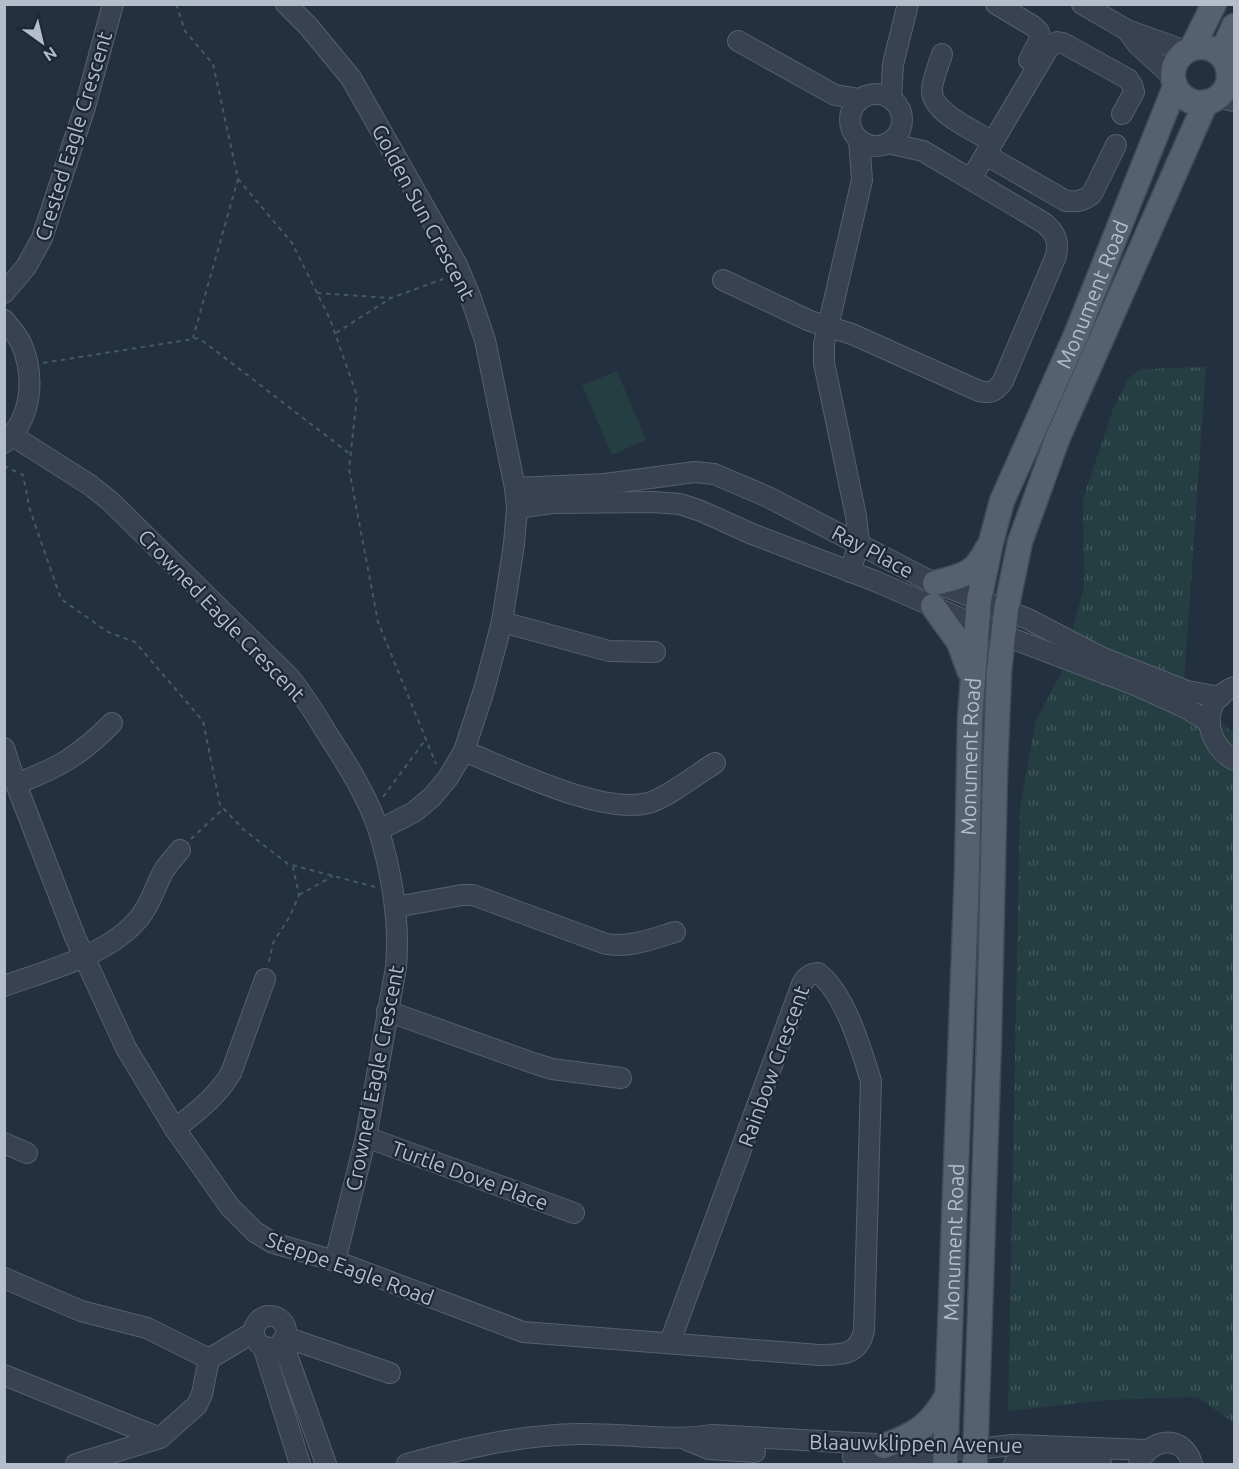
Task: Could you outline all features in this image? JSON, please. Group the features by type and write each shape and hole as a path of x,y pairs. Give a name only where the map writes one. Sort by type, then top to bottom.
{"main road":[{"path":"1214,4 1189,49 1178,58 1174,67 1174,82 1181,96 1200,103 1219,100 1227,86 1234,26"},
{"path":"1189,49 1202,47 1212,49 1228,67"},
{"name":"Monument Road","path":"943,1459 967,872 970,718 976,624 980,600 990,542 1002,501 1076,335 1174,82"},
{"name":"Monument Road","path":"976,1457 995,772 999,672 1006,610 1020,542 1058,437 1219,100"},
{"path":"973,684 959,642 934,595 980,564 990,542"},
{"path":"886,1457 906,1437 926,1425 937,1414 947,1396"}],"street":[{"name":"Crested Eagle Crescent","path":"4,293 26,267 42,238 85,107 113,4"},
{"name":"Golden Sun Crescent","path":"286,4 351,78 460,273 485,340 515,488 517,508 514,544 502,622 484,690 464,751 432,797 414,812 375,822"},
{"path":"850,119 851,112 876,97 893,64 908,4"},
{"path":"969,177 1040,39 1039,32 1033,26 996,4"},
{"path":"1082,4 1127,30 1189,49"},
{"path":"1127,30 1138,45 1174,82"},
{"path":"738,41 835,95 876,97 901,111 902,126 899,133 885,145 862,180"},
{"path":"986,146 1049,47 1057,42 1063,43 1128,79 1134,92 1122,114"},
{"path":"942,54 932,90 933,98 944,112 986,146 1066,201 1077,202 1087,199 1092,194 1116,145"},
{"path":"835,95 850,119 854,134 859,140 873,146 885,145 923,151"},
{"path":"723,280 810,321 852,334 979,392 986,393 999,388 1056,256 1058,241 1044,223 923,151 902,126"},
{"path":"850,572 859,543 856,516 824,363 824,344 862,180 859,140"},
{"path":"4,320 20,341 29,365 30,391 24,416 9,439"},
{"name":"Crowned Eagle Crescent","path":"9,439 90,485 110,501 289,677 311,706 356,778 375,822 394,900 398,948 366,1137 334,1261"},
{"path":"680,504 686,474"},
{"name":"Ray Place","path":"517,508 552,503 583,494 604,484 686,474 714,474 736,482 859,543 976,624 1135,685 1186,708 1210,723"},
{"name":"Ray Place","path":"515,488 680,504 850,572 934,595 980,600 1006,610 1101,657 1187,691 1227,692"},
{"path":"502,622 600,650 655,652"},
{"path":"1227,692 1212,708 1210,733 1215,744 1234,760"},
{"path":"16,784 54,770 71,759 112,723"},
{"name":"Steppe Eagle Road","path":"4,748 84,957 126,1048 175,1129 230,1207 255,1232 273,1243 334,1261 523,1332 819,1354 846,1353"},
{"path":"464,751 571,794 612,804 650,803 715,762"},
{"path":"4,986 84,957 111,942 138,919 148,906 161,874 180,850"},
{"path":"394,900 473,895 606,944 620,947 675,932"},
{"name":"Rainbow Crescent","path":"670,1342 802,984 811,973 818,973 831,986 840,1001 863,1053 871,1081 864,1331 862,1340 846,1353"},
{"path":"175,1129 214,1098 231,1073 265,979"},
{"path":"387,1011 533,1064 552,1069 621,1078"},
{"name":"Turtle Dove Place","path":"366,1137 574,1212"},
{"path":"4,1143 27,1153"},
{"path":"4,1278 81,1311 147,1328 209,1359 271,1339 390,1373"},
{"path":"271,1339 300,1464"},
{"path":"271,1339 326,1464"},
{"path":"76,1464 160,1438 197,1405 202,1394 209,1359"},
{"path":"4,1375 160,1438"},
{"name":"Blaauwklippen Avenue","path":"407,1464 484,1444 536,1436 580,1434 685,1439 712,1435 886,1457 943,1459 976,1457 1013,1445 1143,1457 1155,1445 1173,1443 1181,1447 1194,1463"},
{"name":"Blaauwklippen Avenue","path":"1014,1464 1101,1464"}],"path":[{"path":"176,4 185,32 213,64 238,179 292,243 335,333 357,396 350,469 378,621 443,783"},
{"path":"4,30 6,34 4,39"},
{"path":"193,339 238,179"},
{"path":"335,333 391,298 460,273"},
{"path":"317,293 391,298"},
{"path":"29,365 199,338 351,455"},
{"path":"4,466 23,475 30,510 62,599 108,632 135,642 203,721 220,805 243,829 288,864 333,876 394,900"},
{"path":"375,822 426,739"},
{"path":"180,850 224,808"},
{"path":"265,979 273,943 290,916 299,895 293,865"},
{"path":"299,895 333,876"}],"green space":[{"path":"1206,367 1183,696 1234,733 1234,1423 1197,1397 1107,1400 1008,1411 1020,806 1036,721 1061,673 1084,587 1083,499 1113,409 1128,379 1141,369"},
{"path":"617,371 646,440 612,455 582,385"}]}
